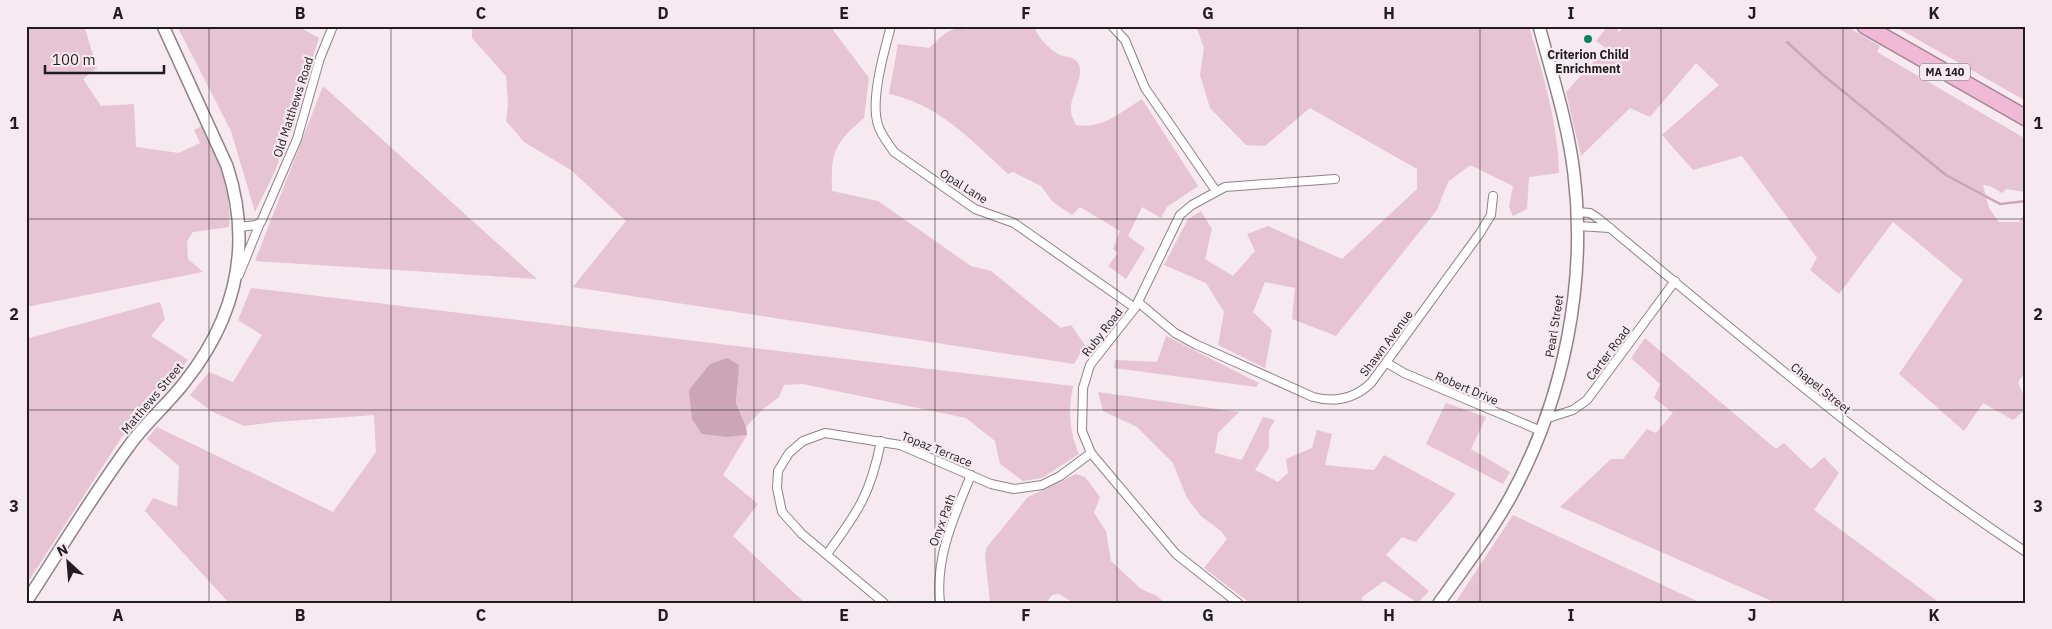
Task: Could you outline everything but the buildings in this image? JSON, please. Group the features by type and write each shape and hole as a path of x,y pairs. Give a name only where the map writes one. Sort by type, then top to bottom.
{"highway":[{"name":"MA 140","path":"1865,26 2026,118"}],"street":[{"name":"Matthews Street","path":"26,602 122,454 184,383 205,354 219,327 235,283 240,227 236,194 227,166 163,26"},
{"name":"Old Matthews Road","path":"235,283 296,140 320,58 333,26"},
{"name":"Opal Lane","path":"890,26 875,110 880,130 894,152 975,209 1014,223 1136,305"},
{"path":"1112,26 1125,40 1145,88 1216,191"},
{"name":"Pearl Street","path":"1439,603 1502,512 1521,477 1545,419 1560,371 1569,328 1576,274 1577,212 1574,174 1566,128 1538,26"},
{"name":"Ruby Road","path":"1238,603 1176,554 1091,453 1083,439 1081,423 1083,388 1087,370 1093,359 1136,305 1180,215 1216,191 1233,185 1335,179"},
{"name":"Shawn Avenue","path":"1136,305 1174,333 1195,344 1322,400 1340,400 1357,394 1371,383 1387,363 1486,225 1491,215 1493,196"},
{"name":"Chapel Street","path":"1577,212 1590,213 1612,229 1862,435 1925,483 2026,552"},
{"path":"240,227 256,226 261,222"},
{"path":"1577,226 1602,226 1612,229"},
{"name":"Carter Road","path":"1545,419 1573,410 1587,400 1675,281"},
{"name":"Robert Drive","path":"1387,363 1404,373 1541,430"},
{"name":"Topaz Terrace","path":"884,603 802,534 782,512 777,488 778,471 789,454 802,441 825,433 900,445 991,484 1014,490 1034,488 1060,476 1091,453"},
{"path":"827,554 867,494 881,441"},
{"name":"Onyx Path","path":"940,603 938,588 941,556 971,475"}],"shaded area":[{"path":"26,26 95,26 85,29 97,68 83,79 101,106 134,104 136,147 179,153 200,143 194,130 202,126 223,175 229,212 229,227 193,232 187,241 188,259 203,272 26,307"},
{"path":"177,26 297,26 319,38 276,169 255,212 231,131"},
{"path":"472,26 830,26 869,78 864,118 846,135 836,149 832,166 832,191 878,201 971,266 991,271 1061,328 1071,325 1085,345 1074,364 573,287 626,221 571,170 524,142 506,121 508,103 506,76 472,38"},
{"path":"979,26 1034,26 1044,43 1052,50 1075,60 1080,70 1071,105 1072,116 1076,125 1094,125 1110,119 1142,99 1198,186 1167,207 1161,218 1142,207 1128,236 1145,248 1126,279 1108,266 1118,253 1113,249 1120,231 1080,207 1072,215 1053,202 1041,186 1013,172 1008,174 954,125 939,115 924,106 889,94 898,44 929,48 951,30 969,29"},
{"path":"1196,26 1529,26 1553,117 1559,173 1529,177 1527,209 1513,216 1509,207 1513,186 1470,165 1448,182 1437,210 1336,336 1292,319 1295,288 1265,282 1253,312 1272,330 1265,368 1218,345 1224,312 1206,283 1164,265 1188,219 1201,211 1212,229 1205,259 1233,276 1255,251 1247,234 1268,226 1342,259 1417,189 1417,169 1310,108 1265,146 1246,145 1210,108 1200,75 1204,48"},
{"path":"1608,26 1617,26 1619,33 1624,26 1846,26 1880,46 1877,52 2026,139 2026,192 2006,189 2002,193 1990,186 1983,185 1989,208 1999,222 2019,222 2026,211 2026,371 2018,382 2026,402 2026,409 2013,420 1983,403 1964,431 1899,374 1963,280 1893,222 1839,294 1810,270 1817,258 1742,156 1693,170 1662,135 1719,85 1696,63 1650,117 1630,108 1581,156 1566,92 1606,48 1596,41"},
{"path":"1894,26 2026,26 2026,101"},
{"path":"323,86 537,279 255,261"},
{"path":"251,288 1073,386 1070,420 1079,454 1042,478 1023,481 1000,464 995,441 966,418 803,384 784,385 779,397 763,409 746,427 736,403 738,387 727,437 747,435 723,475 758,504 733,536 805,603 229,603 145,511 153,498 177,507 179,466 147,439 157,427 333,512 376,452 374,415 244,426 211,411 190,395 209,372 233,382 262,335 238,320"},
{"path":"160,302 165,319 151,336 188,360 121,438 26,585 26,339"},
{"path":"1166,336 1259,383 1256,387 1114,368 1115,360 1157,362"},
{"path":"1645,338 1776,449 1784,443 1811,469 1824,457 1839,473 1814,510 1940,603 1776,603 1560,507 1611,459 1623,459 1647,429 1656,433 1673,413 1654,398 1660,384 1631,358"},
{"path":"727,358 739,365 736,403 746,427 747,435 727,437 702,434 692,419 689,390 710,364"},
{"path":"1098,392 1239,412 1218,433 1215,453 1242,460 1263,417 1275,420 1269,430 1269,448 1255,470 1278,482 1288,473 1286,459 1312,448 1317,430 1332,434 1325,465 1374,470 1384,455 1456,494 1416,542 1402,537 1386,555 1429,591 1418,603 1384,581 1361,598 1365,603 1250,603 1204,568 1227,539 1221,531 1201,516 1187,498 1173,463 1137,427 1103,411"},
{"path":"1446,403 1486,417 1471,449 1510,472 1503,484 1426,444"},
{"path":"1076,474 1085,477 1100,497 1094,513 1106,531 1111,561 1141,589 1157,596 1165,603 1074,603 1059,594 1052,595 1046,603 990,603 985,555 987,547 1028,497"},
{"path":"1513,515 1701,603 1455,603"}],"waterway":[{"path":"1787,42 1823,75 1946,175 2000,204 2026,201"}],"place":[{"name":"Criterion Child Enrichment","path":"1588,39"}]}
